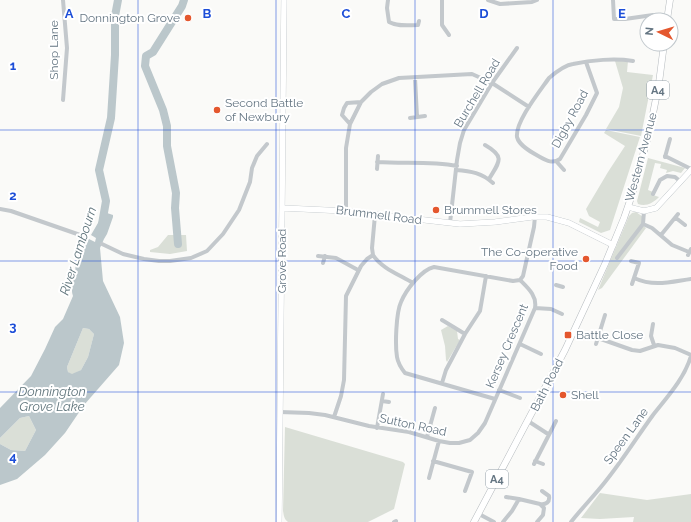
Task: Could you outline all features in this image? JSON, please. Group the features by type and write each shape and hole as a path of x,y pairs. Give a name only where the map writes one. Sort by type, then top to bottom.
{"main road":[{"path":"666,0 666,12"},
{"path":"668,12 670,0"},
{"name":"Western Avenue","path":"613,245 628,207 650,129 659,83 663,52"},
{"name":"Bath Road","path":"474,522 577,325 613,245"}],"street":[{"name":"Shop Lane","path":"63,0 67,48 63,100"},
{"name":"Grove Road","path":"279,522 284,0"},
{"path":"388,0 387,8 389,22"},
{"path":"442,0 442,25 449,35"},
{"path":"488,0 500,4 532,2 537,0"},
{"path":"613,0 612,20 639,19"},
{"path":"389,22 398,25 418,25 419,21"},
{"path":"384,26 389,22"},
{"name":"Burchell Road","path":"450,223 460,143 464,130 492,83 517,48"},
{"name":"Digby Road","path":"564,170 556,162 551,162 532,153 520,143 517,138 528,107 554,74 573,64 611,60 633,61"},
{"name":"Digby Road","path":"556,162 560,159 572,140 597,93 586,62"},
{"path":"346,211 346,148 350,124 361,102 382,84 399,78 472,74 492,83 528,107"},
{"path":"415,78 417,117"},
{"path":"350,124 342,115 344,108 347,104 361,102"},
{"path":"410,118 425,116"},
{"path":"628,207 644,211 653,210 658,207 691,170 665,157 670,138"},
{"path":"102,244 123,254 144,259 170,261 191,258 207,251 223,234 239,210 250,182 252,168 257,156 267,144"},
{"path":"485,145 496,151 500,158 489,179"},
{"path":"377,169 378,156"},
{"path":"377,162 397,164 430,163 483,175 493,183"},
{"path":"653,194 660,180 667,176 675,177 681,182"},
{"name":"Brummell Road","path":"282,208 346,211 450,223 486,223 535,216 551,218 569,223 613,245"},
{"path":"0,209 12,211 83,236"},
{"path":"617,258 643,224 644,211"},
{"path":"375,214 372,248 373,255 380,263 413,283"},
{"path":"520,280 523,276 532,238 535,216"},
{"path":"661,235 677,216 685,225"},
{"path":"643,224 647,225 661,235 672,245 690,252"},
{"path":"334,417 341,396 345,371 345,301 347,292 358,270 366,259 373,255"},
{"path":"318,256 325,256 339,260 358,270"},
{"path":"324,263 325,256"},
{"path":"631,261 639,264 632,284"},
{"name":"Kersey Crescent","path":"434,267 486,276 513,282 520,280 533,294 536,303 520,344 495,399 405,373 400,366 397,357 396,325 400,302 413,283 424,271 434,267"},
{"path":"442,383 446,370 465,334 480,311 486,276"},
{"path":"634,278 653,284 691,280"},
{"path":"556,285 563,287"},
{"path":"535,308 551,309 562,314"},
{"path":"596,344 605,321 605,315"},
{"path":"442,320 465,334"},
{"path":"650,326 654,346"},
{"path":"598,338 632,350 640,351 658,344 684,351 691,356"},
{"path":"520,344 541,354"},
{"name":"Speen Lane","path":"571,522 605,483 639,434 678,384 688,368 691,356"},
{"path":"345,371 350,372"},
{"path":"499,390 520,398"},
{"path":"377,428 383,394"},
{"name":"Sutton Road","path":"280,412 309,413 334,417 377,428 409,432 439,441 459,443 475,437 483,428 495,399"},
{"path":"382,401 389,402"},
{"path":"427,437 435,408"},
{"path":"528,421 548,434"},
{"path":"543,464 534,462 556,421"},
{"path":"428,478 439,441"},
{"path":"433,461 472,472 465,491"},
{"path":"506,497 544,505 548,503 549,496 542,491"},
{"path":"503,522 519,499"},
{"path":"537,522 543,515 544,508 540,504"},
{"path":"479,514 494,522"}],"shaded area":[{"path":"615,61 628,61 627,72 653,75 641,136 606,129 619,107 623,88"},
{"path":"606,130 640,137 610,230 601,233 579,222 580,218 598,227 600,222 589,216 586,209 625,146 604,133"},
{"path":"648,158 685,168 681,173 673,171 666,173 667,170 660,168 661,164 655,163 648,190 653,192 653,195 659,197 649,204 641,205 638,204 637,201"},
{"path":"636,212 643,217 642,225 646,228 602,288 598,290 629,216"},
{"path":"168,235 186,235 187,251 170,254 150,252 150,250 158,247"},
{"path":"448,326 457,331 458,339 460,340 447,362 441,330"},
{"path":"83,328 89,329 94,334 88,357 81,370 72,375 68,372 67,367"},
{"path":"29,416 36,430 25,451 11,450 0,444 0,438 20,418"},
{"path":"285,427 403,462 405,464 394,509 368,522 288,522 285,519 283,511"},
{"path":"600,493 647,500 691,494 691,522 633,522 634,517 600,519 581,518"}],"water":[{"name":"Donnington Grove Lake","path":"107,213 113,215 107,234 100,248 103,281 120,317 124,343 119,365 84,405 65,433 45,455 17,479 0,485 0,444 11,450 25,451 36,430 29,416 20,418 0,438 0,408 31,376 55,327 63,319 73,296 72,287 78,252 83,241 89,239 95,242 96,238 91,235 102,216","holes":["83,328 89,329 94,334 88,357 81,370 72,374 68,372 67,367"]}],"waterway":[{"name":"River Lambourn","path":"102,224 106,201 99,170 111,118 115,55 115,16 118,0"},
{"path":"178,244 175,208 176,193 167,146 167,126 163,110 145,66 146,56 153,52 182,6 184,0"}],"place":[{"name":"Donnington Grove","path":"188,18"},
{"name":"Second Battle of Newbury","path":"217,110"},
{"name":"Brummell Stores","path":"436,210"},
{"name":"The Co-operative Food","path":"586,259"},
{"name":"Battle Close","path":"568,335"},
{"name":"Shell","path":"563,395"}]}
